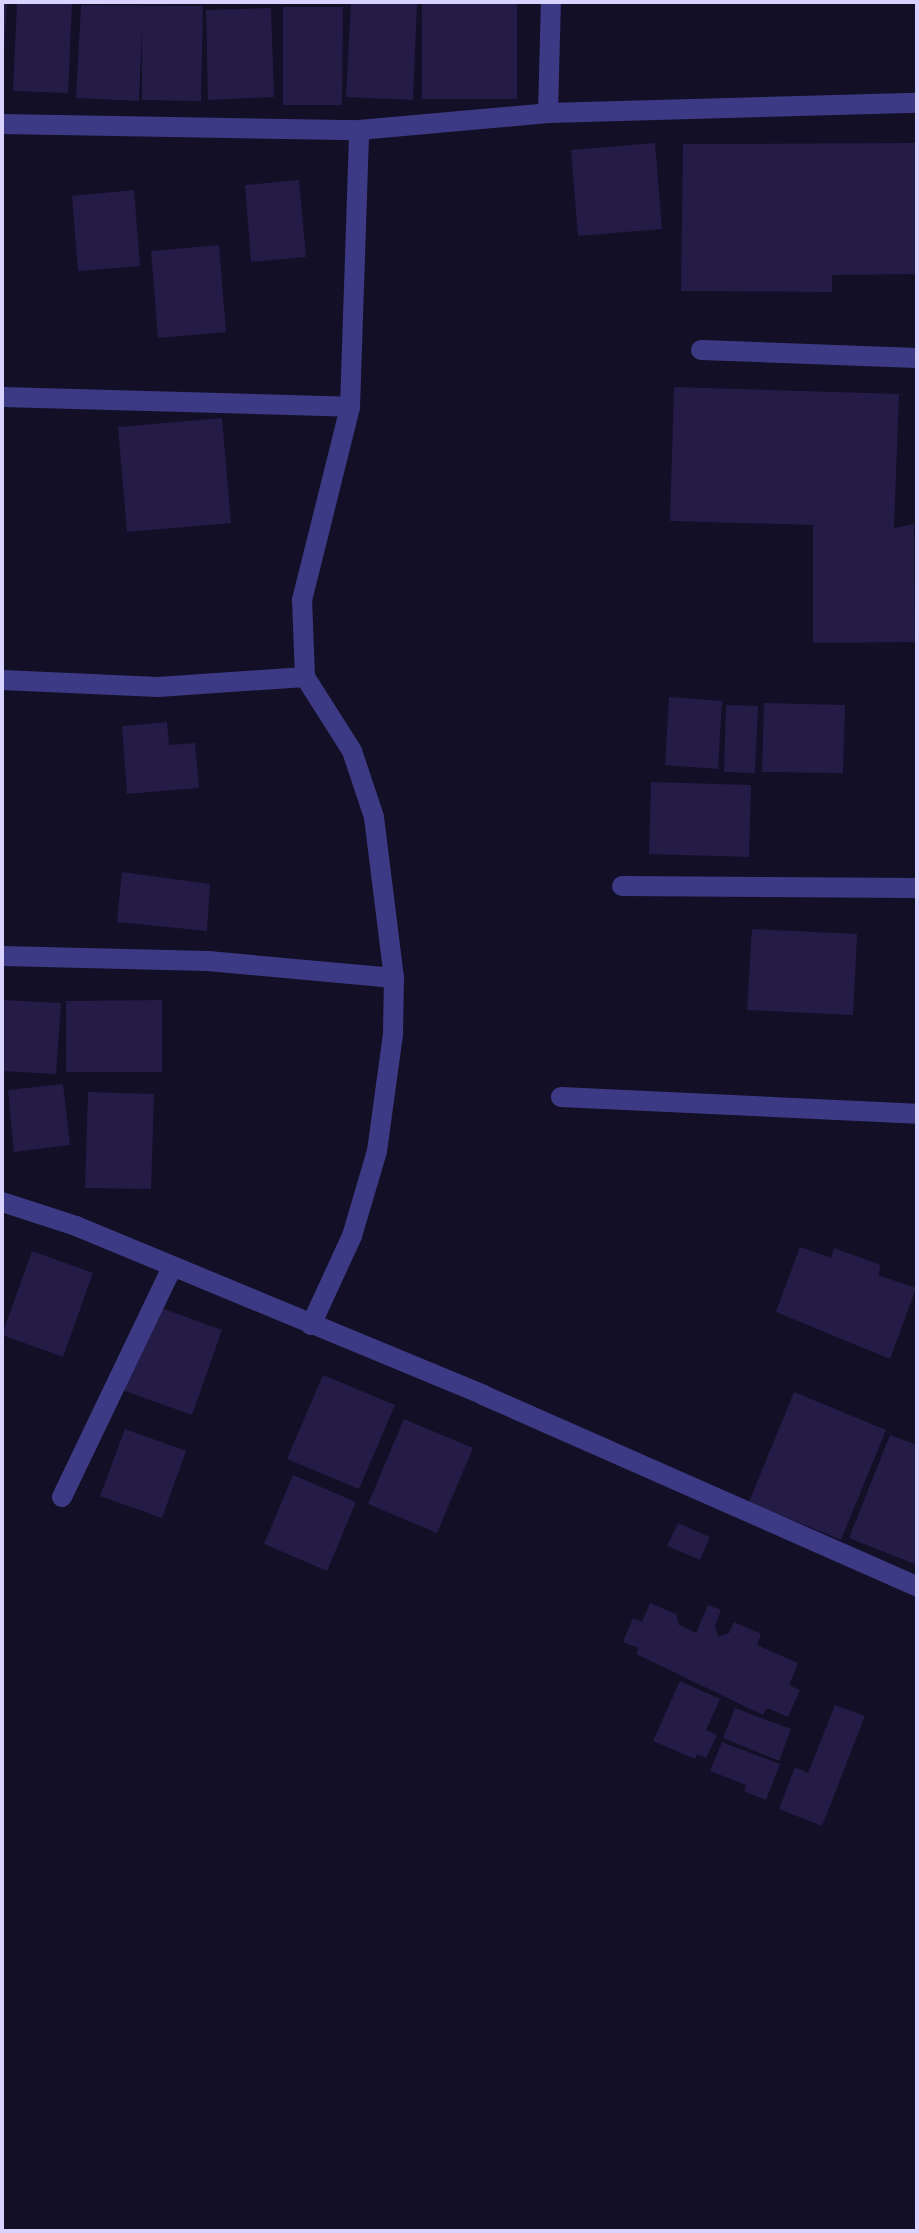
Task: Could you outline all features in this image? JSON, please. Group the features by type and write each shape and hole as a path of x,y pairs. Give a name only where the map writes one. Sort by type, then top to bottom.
{"street":[{"path":"548,113 551,2"},
{"path":"2,124 359,130 548,113 917,103"},
{"path":"311,1325 352,1236 377,1151 393,1034 394,978 374,817 352,751 305,677 302,600 350,407 359,130"},
{"path":"701,350 917,358"},
{"path":"2,397 350,407"},
{"path":"2,680 158,687 305,677"},
{"path":"622,886 917,888"},
{"path":"2,956 208,961 394,978"},
{"path":"561,1097 917,1114"},
{"path":"2,1202 76,1226 917,1586"},
{"path":"62,1497 171,1269"}],"building":[{"path":"2,2 7,2 4,53 2,53"},
{"path":"17,2 72,4 68,93 13,91"},
{"path":"351,2 417,2 413,100 346,97"},
{"path":"422,2 517,2 517,99 422,99"},
{"path":"81,5 203,6 201,101 142,100 142,27 139,101 76,98"},
{"path":"283,7 343,7 342,105 283,105"},
{"path":"271,8 274,97 208,100 206,10"},
{"path":"655,143 662,229 578,236 571,150"},
{"path":"917,143 917,274 832,275 832,292 681,291 683,144"},
{"path":"299,180 306,257 251,262 245,185"},
{"path":"134,190 140,266 78,271 72,196"},
{"path":"219,245 226,332 158,338 151,251"},
{"path":"674,387 899,394 894,528 914,524 915,642 813,643 813,525 670,521"},
{"path":"222,418 231,523 127,532 118,427"},
{"path":"669,697 722,701 718,769 665,765"},
{"path":"764,703 845,705 843,773 762,772"},
{"path":"726,705 758,706 755,773 724,772"},
{"path":"167,722 169,745 195,743 199,788 127,794 122,726"},
{"path":"651,782 751,785 749,857 649,854"},
{"path":"122,872 210,884 207,931 117,922"},
{"path":"752,929 857,934 853,1015 747,1010"},
{"path":"2,1000 61,1003 56,1074 2,1071"},
{"path":"162,1000 162,1072 66,1072 66,1001"},
{"path":"63,1084 70,1145 14,1152 8,1090"},
{"path":"88,1092 154,1094 151,1189 85,1188"},
{"path":"800,1247 831,1258 834,1248 881,1265 878,1275 916,1288 890,1359 776,1312"},
{"path":"32,1251 93,1273 63,1357 2,1335"},
{"path":"153,1305 222,1330 192,1415 122,1390"},
{"path":"323,1375 395,1405 359,1489 287,1459"},
{"path":"794,1392 886,1430 841,1540 749,1502"},
{"path":"404,1419 473,1448 437,1533 368,1504"},
{"path":"125,1429 186,1451 162,1518 100,1496"},
{"path":"890,1435 917,1445 917,1565 849,1538"},
{"path":"293,1475 356,1502 327,1571 264,1544"},
{"path":"678,1523 710,1537 700,1560 667,1546"},
{"path":"650,1603 676,1614 679,1625 696,1633 708,1605 721,1610 715,1626 718,1637 729,1633 734,1622 761,1634 757,1645 798,1663 789,1685 800,1690 788,1717 767,1708 763,1715 636,1654 639,1648 623,1642 633,1618 642,1622"},
{"path":"680,1681 720,1699 706,1730 717,1735 706,1758 697,1754 695,1759 653,1741"},
{"path":"835,1705 865,1716 822,1826 779,1809 795,1767 808,1773"},
{"path":"735,1708 791,1729 779,1761 723,1738"},
{"path":"722,1742 780,1764 766,1800 744,1791 746,1785 710,1771"}]}
